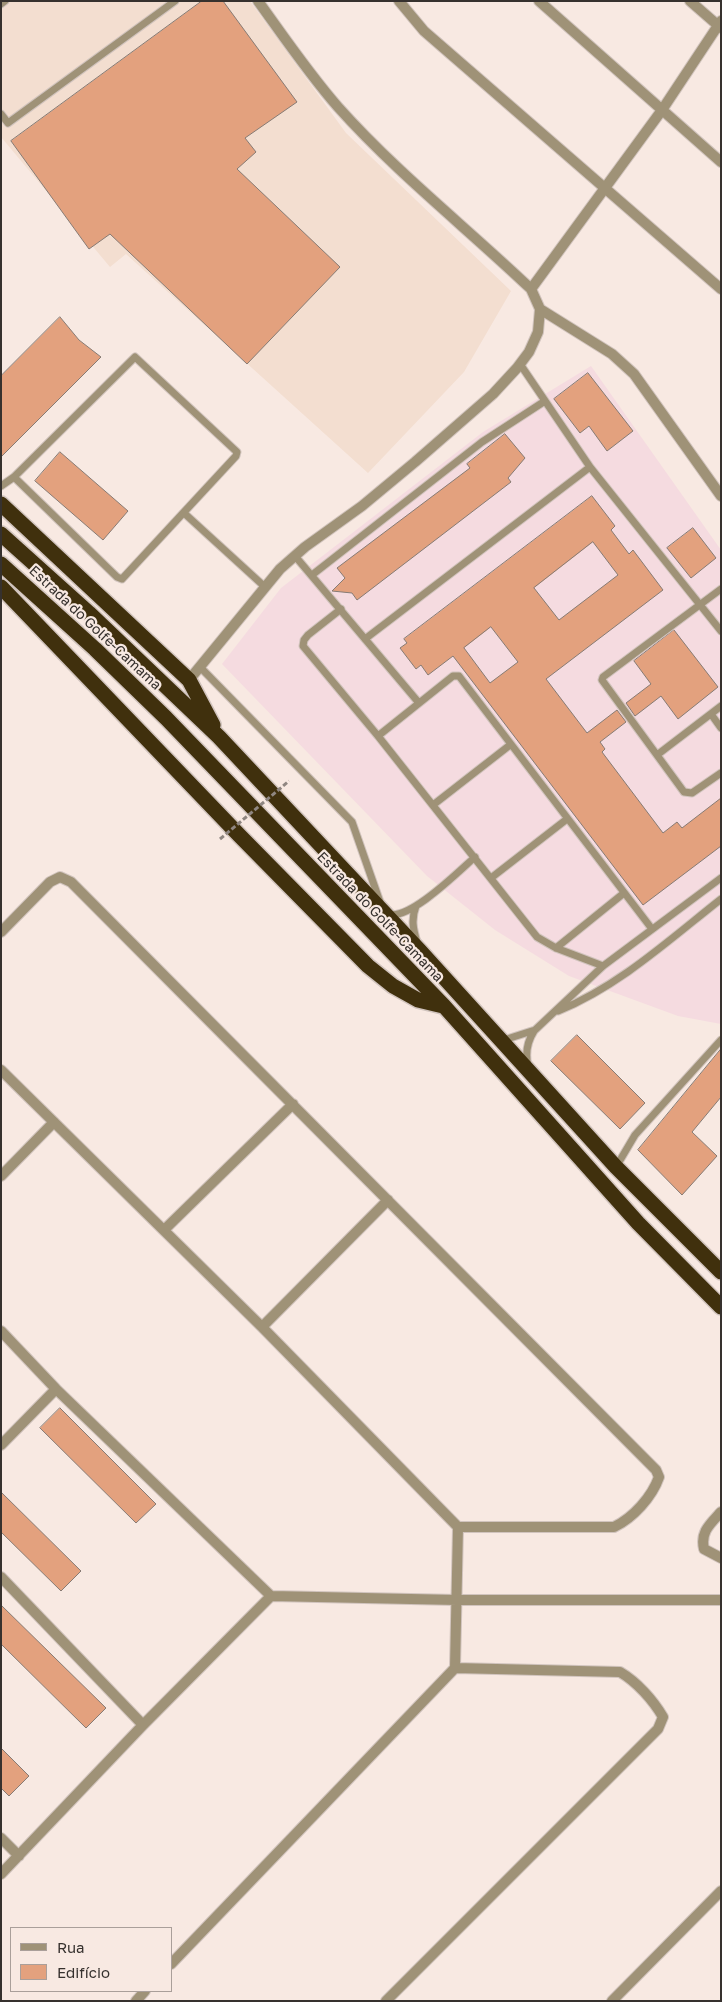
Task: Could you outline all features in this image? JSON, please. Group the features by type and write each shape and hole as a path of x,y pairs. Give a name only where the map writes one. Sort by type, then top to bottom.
{"highway":[{"path":"1,504 189,680 219,737"},
{"name":"Estrada do Golfe-Camama","path":"1,534 89,613 219,737 420,951 616,1167 721,1272"},
{"name":"Estrada do Golfe-Camama","path":"1,564 95,648 166,718 444,1006 638,1223 721,1307"},
{"path":"1,587 368,966 393,986 418,1000 444,1006"}],"street":[{"path":"189,680 264,587 295,556 415,462 493,394 520,364 538,332 540,310 531,289 388,159 338,107 297,56 258,1"},
{"path":"399,1 424,31 721,289"},
{"path":"539,1 721,162"},
{"path":"531,289 662,110 720,25 690,1"},
{"path":"540,310 612,354 634,374 721,496"},
{"path":"1,932 50,882 60,877 71,882 656,1470 659,1477 655,1489 624,1522 614,1527 458,1527"},
{"path":"1,1070 262,1327 458,1527 456,1668 172,1963"},
{"path":"164,1230 293,1104"},
{"path":"1,1176 54,1122"},
{"path":"262,1327 388,1200"},
{"path":"1,1331 56,1388 271,1596 457,1600 721,1600"},
{"path":"1,1445 56,1388"},
{"path":"721,1512 704,1530 701,1539 704,1548 721,1558"},
{"path":"1,1577 143,1725"},
{"path":"1,1874 143,1725 271,1596"},
{"path":"386,2001 658,1729 663,1717 656,1706 628,1677 620,1672 456,1668"},
{"path":"1,1838 19,1856"},
{"path":"612,2001 721,1891"},
{"path":"136,2001 145,1992"}],"lane":[{"path":"1,4 5,1"},
{"path":"1,114 8,123 175,1"},
{"path":"1,486 14,477 135,357 236,452 236,456 122,579 117,577 14,477"},
{"path":"520,364 590,467 721,631"},
{"path":"312,575 482,442 544,400"},
{"path":"365,639 590,467"},
{"path":"184,513 264,587"},
{"path":"295,556 419,703"},
{"path":"721,589 603,677 602,682 684,792 688,794 721,772"},
{"path":"341,609 308,635 304,640 304,646 475,857 537,937 556,948 603,966"},
{"path":"200,667 352,822 383,912 392,915 401,914 416,906 475,857"},
{"path":"378,736 456,674 652,929"},
{"path":"657,755 721,706"},
{"path":"711,714 721,728"},
{"path":"433,806 510,745"},
{"path":"491,878 567,819"},
{"path":"530,1073 526,1057 528,1040 534,1030 556,1012 576,990 603,966 721,878"},
{"path":"556,948 624,893"},
{"path":"556,1012 586,999 615,982 721,899"},
{"path":"416,906 412,916 420,951"},
{"path":"489,1028 497,1036 507,1039 534,1030"},
{"path":"616,1167 634,1135 721,1040"}],"path":[{"path":"220,839 289,781"}],"shaded area":[{"path":"1,1 250,1 346,133 511,291 464,372 368,473 126,254 110,267 1,137"},
{"path":"591,366 721,550 721,1024 678,1016 569,976 495,930 427,876 222,664 281,588 483,432"}],"building":[{"path":"202,1 223,1 297,102 245,138 256,152 237,169 340,267 247,364 110,234 89,249 11,141"},
{"path":"60,317 79,340 101,357 1,457 1,376"},
{"path":"588,373 633,431 607,451 589,426 580,433 554,399"},
{"path":"505,434 525,458 508,478 511,482 357,600 352,593 332,591 345,578 337,568 470,468 467,464"},
{"path":"60,452 128,511 103,540 35,481"},
{"path":"592,496 615,526 611,530 629,554 633,550 663,590 546,679 587,733 617,710 626,722 600,742 605,749 602,752 663,833 677,822 682,828 721,798 721,846 643,905 453,656 428,675 421,665 416,669 400,648 407,643 404,639","holes":["593,542 618,575 559,620 534,588","491,627 518,662 490,683 464,648"]},
{"path":"693,528 716,558 691,578 667,548"},
{"path":"674,630 718,687 678,719 661,696 635,716 626,703 651,684 634,661"},
{"path":"577,1035 645,1103 620,1129 551,1061"},
{"path":"721,1049 721,1097 692,1132 717,1156 682,1195 638,1150"},
{"path":"60,1408 156,1504 136,1523 40,1428"},
{"path":"1,1492 81,1571 61,1591 1,1532"},
{"path":"1,1605 106,1708 86,1728 1,1644"},
{"path":"1,1748 29,1776 9,1796 1,1788"}]}
